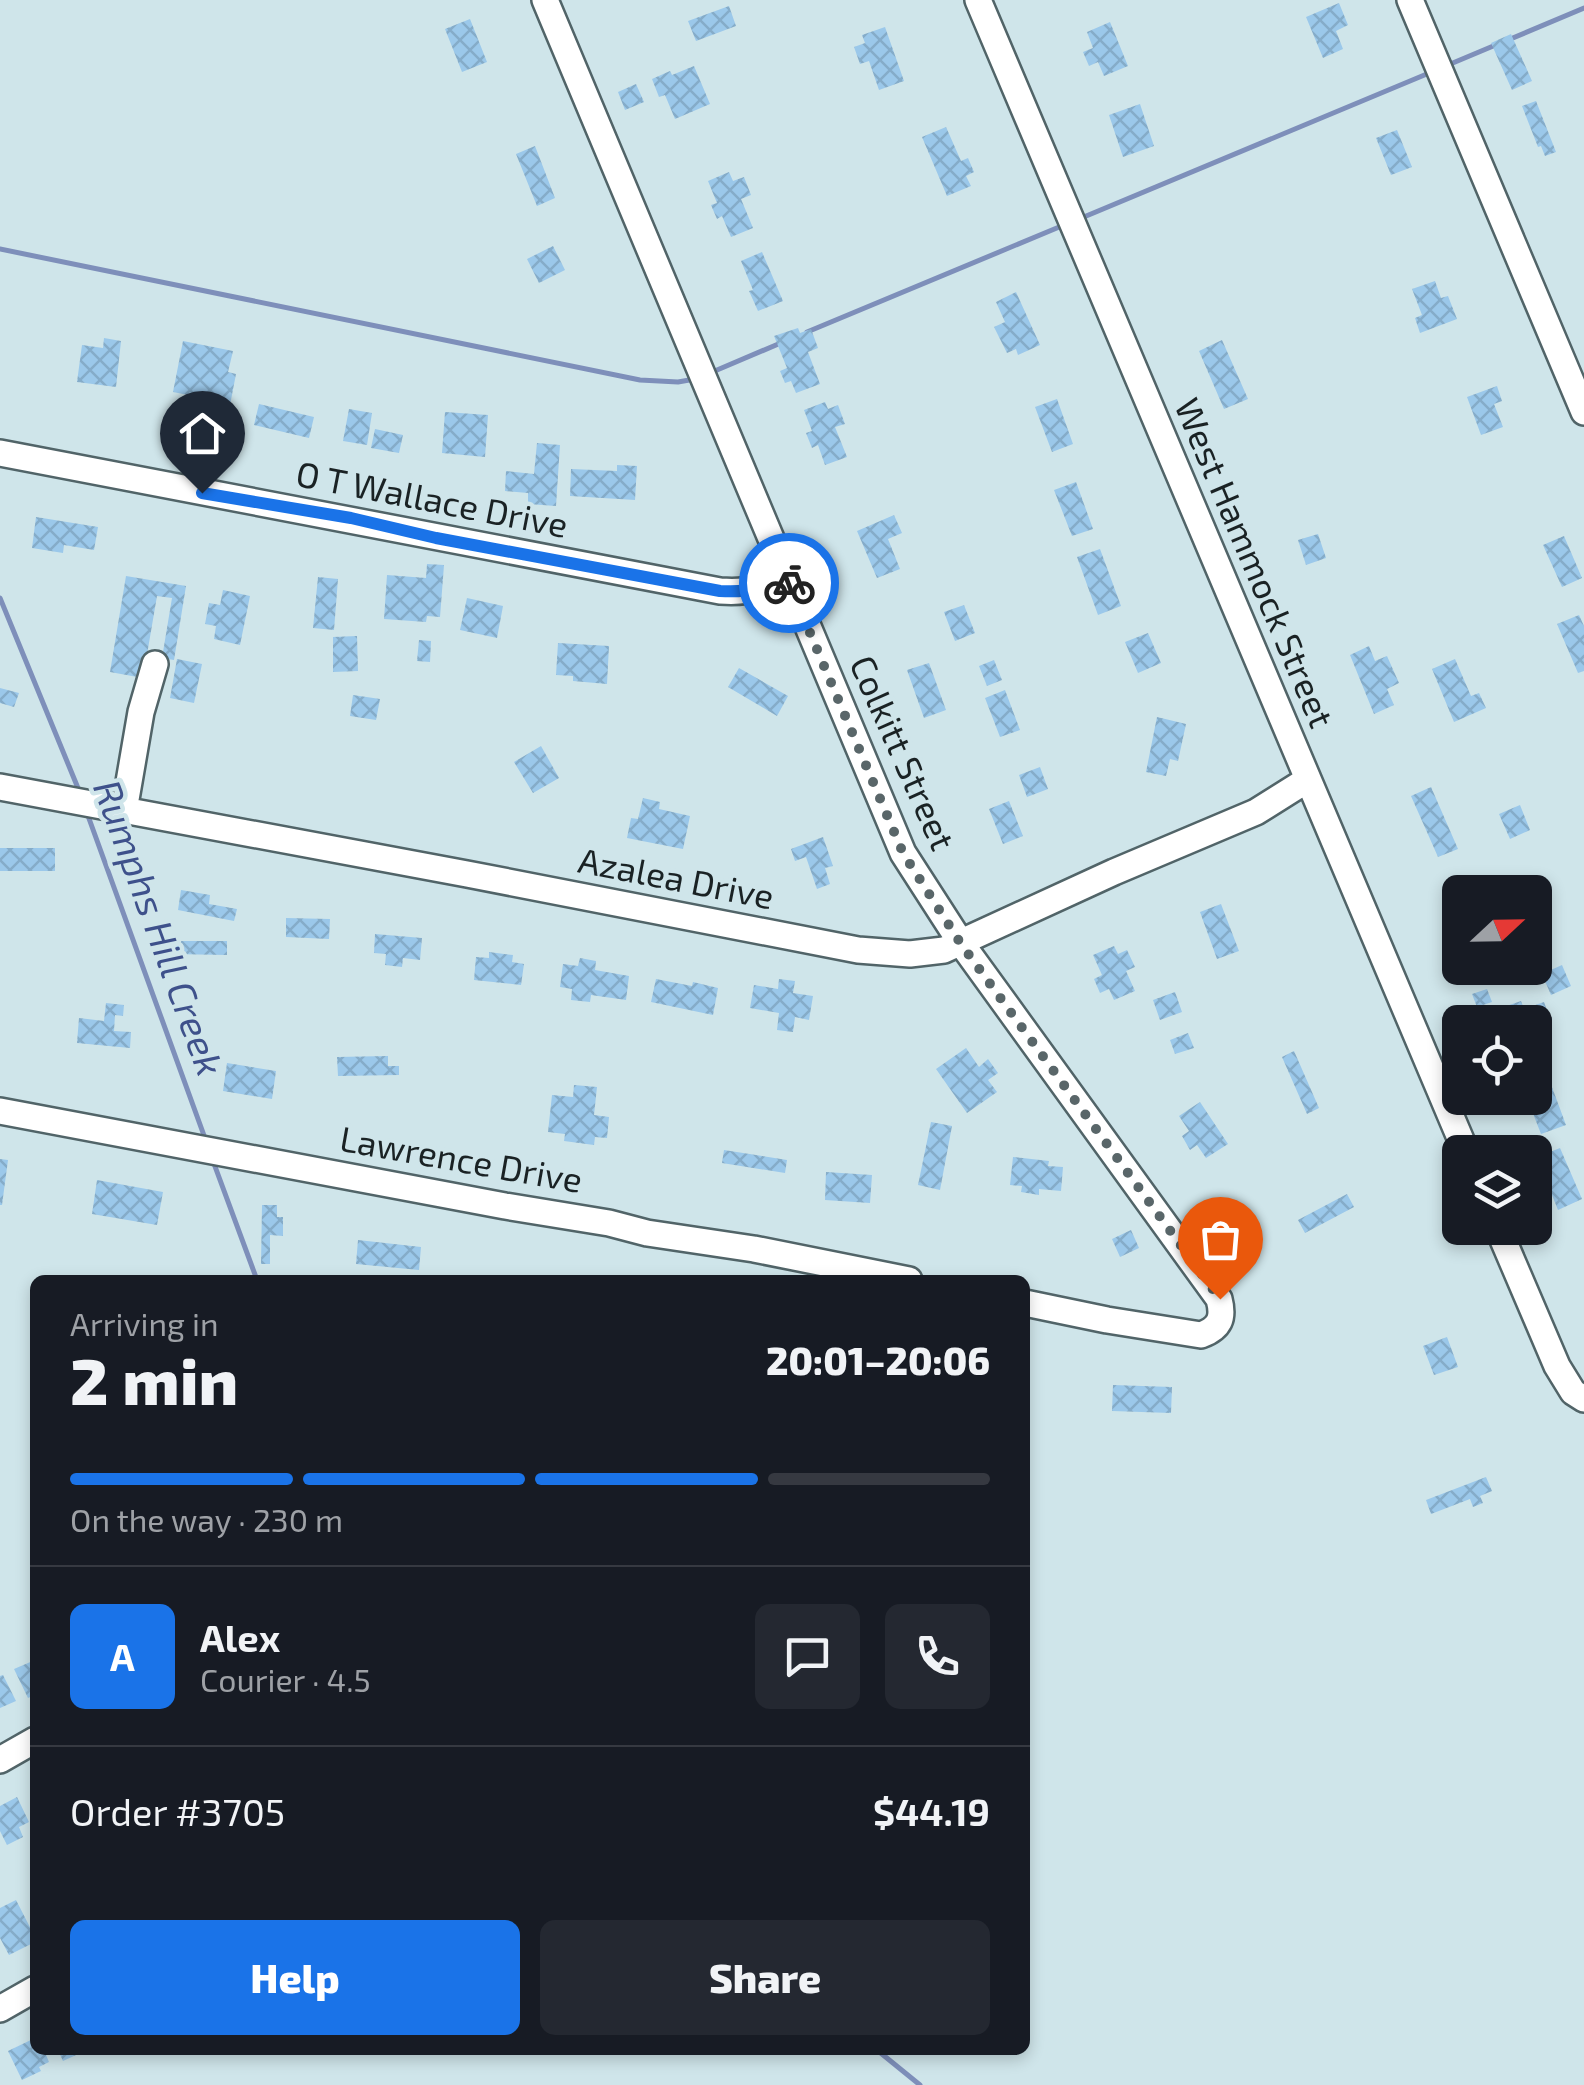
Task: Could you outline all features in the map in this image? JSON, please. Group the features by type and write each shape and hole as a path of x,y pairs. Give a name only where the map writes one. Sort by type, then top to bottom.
{"street":[{"name":"Colkitt Street","path":"544,0 903,853 961,944 1220,1299 1223,1314 1212,1331 1201,1335 1030,1304"},
{"name":"West Hammock Street","path":"978,0 1459,1135"},
{"path":"1410,0 1584,412"},
{"name":"O T Wallace Drive","path":"0,453 720,591 755,589 782,564"},
{"path":"124,811 141,712 155,664"},
{"name":"Azalea Drive","path":"0,787 885,954 922,953 961,944 1014,916 1256,812 1307,780"},
{"name":"Lawrence Drive","path":"0,1112 884,1275"},
{"path":"1505,1245 1556,1366 1572,1392 1584,1399"},
{"path":"0,1760 30,1743"},
{"path":"0,2009 30,1993"}],"building":[{"path":"1339,3 1348,25 1336,31 1343,49 1323,58 1306,17"},
{"path":"729,6 736,26 696,41 688,21"},
{"path":"470,19 487,62 462,72 445,29"},
{"path":"1110,22 1128,66 1104,76 1098,62 1089,66 1083,52 1093,48 1087,32"},
{"path":"885,27 904,81 879,90 869,61 860,64 854,47 865,43 862,35"},
{"path":"1511,34 1532,81 1512,90 1491,43"},
{"path":"694,66 710,104 675,119 665,95 659,97 652,79"},
{"path":"636,84 644,102 625,110 618,92"},
{"path":"1536,101 1556,152 1545,156 1522,106"},
{"path":"1140,104 1154,146 1123,157 1109,115"},
{"path":"946,127 961,161 968,158 974,172 966,176 971,186 947,196 922,137"},
{"path":"1397,130 1412,167 1391,175 1376,138"},
{"path":"535,146 555,198 537,206 516,154"},
{"path":"729,172 733,181 744,177 751,195 741,199 753,228 731,237 722,216 717,219 711,205 717,203 708,181"},
{"path":"553,246 565,270 539,283 527,259"},
{"path":"762,252 783,301 758,311 741,261"},
{"path":"1435,281 1441,298 1448,296 1457,319 1420,333 1415,318 1422,315 1412,289"},
{"path":"1016,292 1040,345 1018,355 1016,349 1007,353 994,327 1005,322 996,302"},
{"path":"798,328 800,333 811,329 818,348 808,352 820,384 796,393 791,381 785,383 780,371 787,368 774,336"},
{"path":"104,338 121,341 116,387 77,382 82,345 103,348"},
{"path":"1222,340 1248,399 1224,409 1199,351"},
{"path":"183,341 233,351 228,372 236,374 230,405 211,401 208,416 185,411 188,395 173,392"},
{"path":"1497,386 1502,401 1494,404 1503,427 1481,435 1467,397"},
{"path":"1057,399 1073,444 1052,452 1035,407"},
{"path":"825,402 828,409 838,405 845,424 835,427 847,457 825,465 818,445 812,448 806,433 812,431 804,410"},
{"path":"259,404 314,417 309,438 254,425"},
{"path":"349,409 372,413 367,445 343,441"},
{"path":"445,412 488,415 485,457 442,453"},
{"path":"375,429 403,435 399,453 371,448"},
{"path":"537,443 560,445 556,506 528,504 528,493 505,491 506,471 534,474"},
{"path":"617,465 637,466 635,500 570,496 571,469 617,471"},
{"path":"1076,482 1093,529 1072,536 1054,490"},
{"path":"894,515 902,533 888,539 900,569 877,578 857,531"},
{"path":"36,517 98,527 94,550 64,545 63,553 32,548"},
{"path":"1318,534 1326,558 1306,565 1298,540"},
{"path":"1564,536 1582,578 1562,587 1543,545"},
{"path":"1100,549 1121,606 1098,615 1077,557"},
{"path":"427,564 444,565 440,617 427,616 426,622 384,619 387,575 426,578"},
{"path":"126,576 186,586 174,660 162,658 172,598 157,596 143,678 110,672"},
{"path":"318,577 338,579 334,630 313,628"},
{"path":"223,590 250,596 240,645 214,639 216,626 205,624 209,603 220,605"},
{"path":"467,598 503,606 497,638 460,630"},
{"path":"964,605 975,633 955,641 944,612"},
{"path":"1579,615 1584,626 1584,671 1578,673 1557,624"},
{"path":"1148,633 1161,663 1138,673 1125,642"},
{"path":"357,636 358,671 333,672 333,637"},
{"path":"419,640 431,641 430,662 417,661"},
{"path":"558,643 609,646 607,684 556,675"},
{"path":"1369,646 1375,661 1387,656 1399,683 1387,689 1394,705 1374,714 1350,655"},
{"path":"177,659 202,664 194,703 170,698"},
{"path":"1455,659 1471,696 1479,693 1486,708 1454,722 1432,669"},
{"path":"994,660 1002,680 987,686 979,666"},
{"path":"929,663 946,710 924,718 907,670"},
{"path":"739,668 788,696 777,716 728,687"},
{"path":"0,688 19,693 14,707 0,703"},
{"path":"1005,690 1020,730 1000,737 985,698"},
{"path":"353,695 380,699 376,720 350,716"},
{"path":"1157,717 1186,724 1178,761 1170,759 1166,776 1146,772"},
{"path":"541,746 559,778 533,793 514,762"},
{"path":"1040,767 1048,789 1027,797 1019,775"},
{"path":"1431,787 1458,849 1438,857 1411,796"},
{"path":"643,798 660,802 659,809 690,816 683,849 627,838 631,818 638,819"},
{"path":"1009,801 1023,836 1003,844 989,809"},
{"path":"1520,805 1530,830 1510,839 1499,814"},
{"path":"823,837 833,866 825,868 830,884 817,889 806,857 795,861 791,849"},
{"path":"0,848 55,848 55,871 0,871"},
{"path":"181,890 210,895 209,904 237,909 234,921 178,910"},
{"path":"1221,904 1239,951 1217,959 1200,912"},
{"path":"286,918 330,919 329,939 286,937"},
{"path":"375,934 422,938 420,960 403,958 402,967 385,965 386,954 374,953"},
{"path":"170,941 227,941 227,955 170,954"},
{"path":"1114,946 1118,954 1127,950 1135,967 1126,971 1135,991 1114,1000 1109,989 1100,993 1094,979 1102,975 1093,955"},
{"path":"489,952 513,955 512,962 524,964 521,985 474,980 476,957 489,958"},
{"path":"580,958 596,961 595,970 629,976 626,1000 591,995 590,1002 571,1000 572,989 560,987 563,964 578,966"},
{"path":"1562,965 1571,986 1551,995 1547,985 1552,985 1552,970"},
{"path":"656,979 718,988 713,1015 651,1002"},
{"path":"779,979 795,981 793,993 813,996 809,1020 795,1017 793,1032 777,1030 779,1013 750,1008 754,985 778,989"},
{"path":"1487,989 1492,1002 1476,1005 1472,994"},
{"path":"1175,992 1182,1012 1160,1020 1153,1000"},
{"path":"106,1003 124,1005 123,1016 115,1015 114,1031 131,1032 130,1048 77,1043 79,1018 104,1021"},
{"path":"1188,1033 1194,1048 1175,1054 1170,1040"},
{"path":"966,1048 979,1067 988,1059 998,1073 988,1080 997,1092 967,1113 936,1069"},
{"path":"1294,1051 1319,1108 1307,1114 1282,1057"},
{"path":"388,1056 388,1066 399,1066 399,1075 338,1076 337,1057"},
{"path":"227,1063 276,1071 272,1099 223,1091"},
{"path":"574,1085 597,1087 594,1115 609,1117 607,1138 595,1137 594,1145 564,1141 565,1134 548,1132 552,1095 573,1097"},
{"path":"1552,1087 1566,1125 1541,1134 1534,1115 1552,1115"},
{"path":"1200,1102 1228,1144 1206,1158 1197,1145 1190,1150 1182,1136 1189,1131 1179,1116"},
{"path":"931,1122 952,1126 940,1190 918,1185"},
{"path":"1560,1148 1582,1199 1558,1210 1552,1195 1552,1151"},
{"path":"724,1150 787,1160 785,1173 722,1163"},
{"path":"1013,1157 1049,1161 1048,1166 1063,1167 1061,1191 1039,1189 1039,1195 1021,1192 1022,1186 1010,1185"},
{"path":"0,1159 8,1160 2,1205 0,1205"},
{"path":"826,1172 872,1175 870,1203 825,1200"},
{"path":"97,1180 163,1192 157,1225 92,1214"},
{"path":"1347,1194 1354,1207 1305,1233 1298,1220"},
{"path":"262,1205 277,1205 277,1217 283,1217 283,1236 270,1235 270,1264 261,1264"},
{"path":"1131,1230 1139,1248 1120,1257 1112,1239"},
{"path":"358,1240 421,1247 419,1270 356,1264"},
{"path":"1447,1337 1458,1367 1434,1375 1423,1346"},
{"path":"1113,1385 1172,1387 1171,1413 1112,1411"},
{"path":"1486,1477 1492,1491 1480,1496 1483,1503 1473,1507 1470,1499 1431,1514 1426,1500"},
{"path":"30,1662 30,1697 28,1698 14,1669"},
{"path":"3,1675 16,1701 0,1708 0,1676"},
{"path":"17,1797 29,1822 19,1827 23,1837 7,1845 0,1831 0,1806"},
{"path":"16,1900 30,1927 30,1944 9,1955 0,1938 0,1908"},
{"path":"30,2040 30,2055 46,2055 49,2062 39,2067 41,2071 22,2080 8,2051"}],"waterway":[{"path":"1508,40 1584,8"},
{"path":"1448,65 1498,44"},
{"path":"1079,219 1434,71"},
{"path":"807,332 1064,225"},
{"path":"0,249 640,380 695,379"},
{"path":"710,373 783,342"},
{"name":"Rumphs Hill Creek","path":"0,598 80,793"},
{"name":"Rumphs Hill Creek","path":"87,813 206,1141"},
{"name":"Rumphs Hill Creek","path":"213,1161 255,1275"},
{"name":"Rumphs Hill Creek","path":"883,2055 920,2085"}],"way so far":[{"path":"789,583 903,853 961,944 1220,1299"}],"route":[{"path":"202,493 351,518 436,538 720,591 755,589 782,564 789,583"}]}
